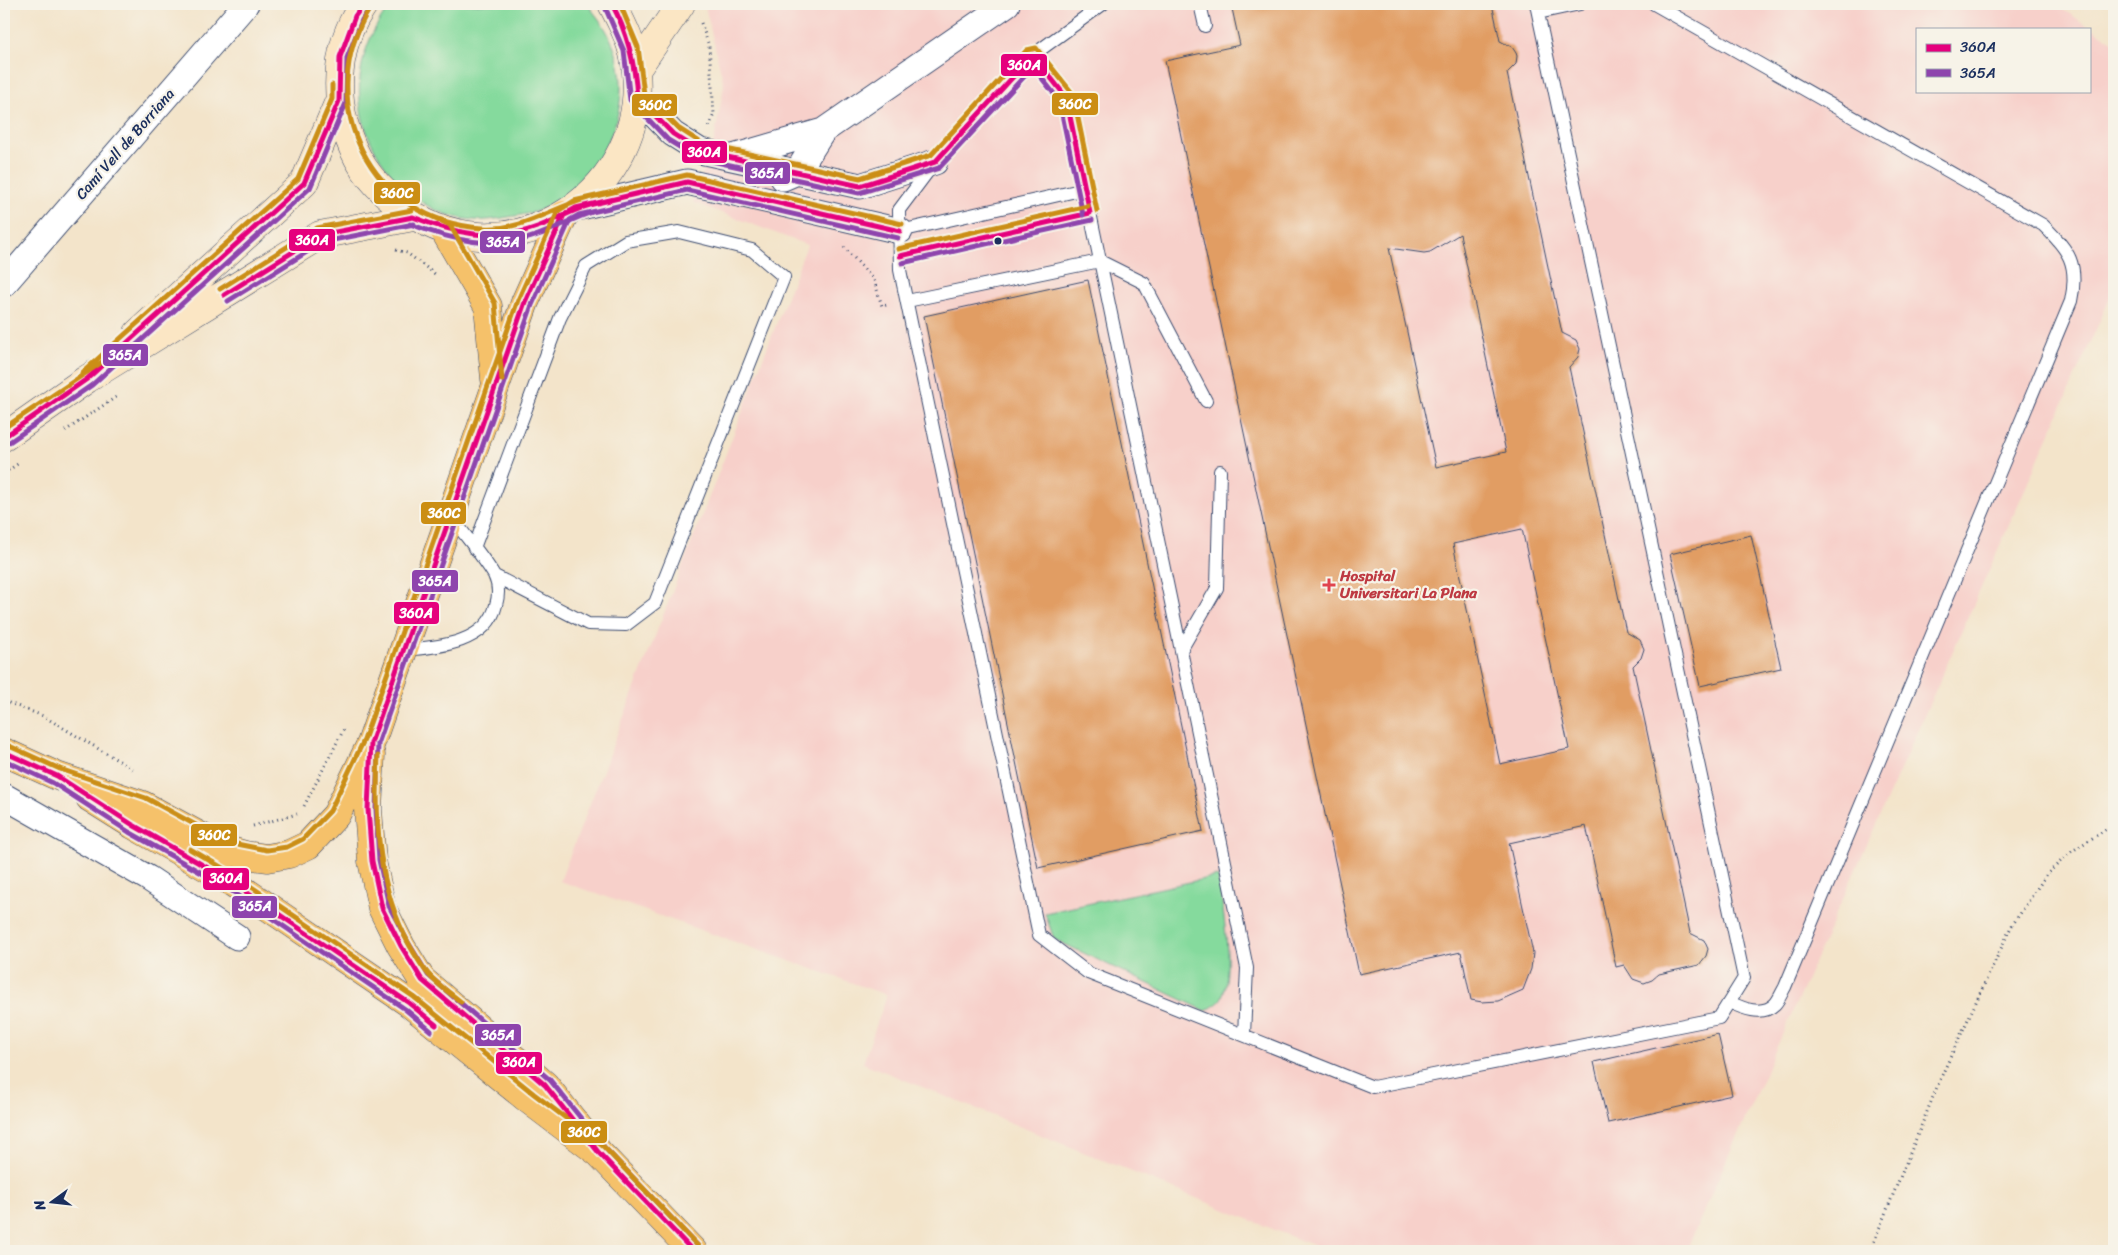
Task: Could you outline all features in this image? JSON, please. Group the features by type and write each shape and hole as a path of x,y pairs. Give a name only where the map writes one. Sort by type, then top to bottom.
{"highway":[{"path":"4,752 57,776 143,805 224,849 245,855 267,858 289,854 308,845 336,815 371,743 526,302 570,212"},
{"path":"444,230 488,306 496,391"},
{"path":"371,743 368,809 372,861 382,908 401,946 422,980 545,1085 598,1153 693,1251"},
{"path":"57,776 133,825 227,879 409,1003 528,1100 598,1153"}],"main road":[{"path":"364,4 355,16 340,57 339,101 351,147 377,187 413,216 444,230 485,236 526,232 570,212 607,177 624,147 628,139 636,97 636,70 627,32 612,4"},
{"path":"636,70 690,12"},
{"path":"87,380 304,183 339,101"},
{"path":"4,437 87,380 320,235 413,216"}],"street":[{"name":"Camí Vell de Borriana","path":"4,284 246,4"},
{"path":"732,158 823,130 1007,4"},
{"path":"636,97 672,134 700,150 860,186 934,162"},
{"path":"570,212 687,182 771,184 797,172 823,130"},
{"path":"687,182 900,231"},
{"path":"4,796 148,878 237,936"}],"lane":[{"path":"1103,4 1033,55 934,162 899,210 900,270 1039,935 1088,973 1373,1087 1718,1018 1744,978 1537,8 1580,4"},
{"path":"1200,4 1205,26"},
{"path":"1654,4 2044,225 2059,241 2070,258 2075,282 2071,301 1785,986 1774,1004 1764,1010 1746,1010 1729,1002"},
{"path":"1033,55 1066,97 1247,968 1244,1036"},
{"path":"900,231 1085,189"},
{"path":"900,256 1090,213"},
{"path":"474,548 560,318 586,266 626,242 679,232 752,250 784,277 655,603 626,625 588,624 495,576"},
{"path":"907,301 1100,261 1144,282 1206,401"},
{"path":"1181,650 1217,588 1220,471"},
{"path":"404,650 447,646 478,633 495,612 499,593 495,576 452,516"}],"path":[{"path":"690,12 709,46 714,114 700,150"},
{"path":"843,246 874,280 882,306 907,301"},
{"path":"392,250 407,253 439,277"},
{"path":"61,434 119,395"},
{"path":"4,473 20,462"},
{"path":"4,701 43,716 144,776"},
{"path":"246,828 300,813 347,722"},
{"path":"1870,1251 1942,1075 2011,927 2047,874 2071,852 2114,824"}],"shaded area":[{"name":"Hospital Universitari La Plana","path":"708,4 2054,4 2114,42 2114,289 1686,1251 1327,1251 863,1063 887,995 560,881 807,245 693,202 714,141 724,85 705,6"}],"green space":[{"path":"392,4 587,4 610,38 618,62 621,86 619,110 612,133 601,155 586,174 568,192 544,208 534,212 487,220 454,217 420,201 405,189 380,159 371,142 364,124 359,92 363,60 368,45 374,30"},
{"path":"1218,876 1225,922 1227,977 1219,1002 1206,1011 1054,939 1045,913"}],"building":[{"path":"1231,4 1492,4 1500,41 1512,47 1517,56 1516,64 1507,73 1562,333 1576,340 1580,349 1578,357 1569,367 1626,632 1640,640 1644,649 1641,658 1633,666 1690,933 1704,940 1708,949 1706,956 1699,965 1659,974 1652,980 1644,983 1633,979 1624,965 1616,967 1586,826 1509,843 1533,953 1531,969 1523,990 1498,1001 1482,1002 1471,1000 1461,952 1359,974 1165,61 1240,45","holes":["1460,234 1506,452 1436,467 1389,248 1424,253 1430,252","1522,529 1569,749 1500,764 1453,544"]},
{"path":"1088,280 1203,831 1038,868 924,316"},
{"path":"1751,535 1781,668 1700,686 1670,554"},
{"path":"1718,1034 1732,1095 1608,1123 1594,1062"}],"transit line":[{"name":"360A","path":"4,437 87,379 304,183 339,101 340,57 355,16 364,4"},
{"name":"360A","path":"612,4 630,49 637,97 673,134 700,151 860,186 935,162 1033,55 1066,97 1090,213"},
{"name":"360C","path":"620,4 638,47 644,94 678,128 703,144 860,178 931,155 1027,50 1036,48 1073,94 1097,211"},
{"name":"365A","path":"605,7 624,51 630,100 668,140 698,158 859,193 939,168 1033,67 1059,100 1083,215"},
{"name":"365A","path":"8,443 92,385 310,188 346,103 347,58 362,20 370,8"},
{"name":"360C","path":"370,8 353,44 347,81 350,117 362,151 382,181 410,204 444,221 483,228 512,226 588,198"},
{"name":"360C","path":"82,373 298,179 332,99 332,85"},
{"name":"360C","path":"7,745 60,769 146,798 227,842 267,850 287,847 303,839 330,811 364,740 518,300 558,211 574,201 687,175 902,224"},
{"name":"360A","path":"693,1251 599,1153 545,1085 422,980 401,946 382,908 372,861 368,809 371,743 525,302 564,215 576,208 687,182 900,231"},
{"name":"365A","path":"698,1246 605,1148 550,1080 428,975 389,906 379,860 376,809 378,744 532,305 570,220 579,215 687,190 898,238"},
{"name":"360A","path":"413,217 443,228 474,234 506,234 537,227 590,205"},
{"name":"360C","path":"898,249 1088,206"},
{"name":"360C","path":"220,289 317,228 412,210"},
{"name":"360C","path":"418,210 450,225 495,303 502,380"},
{"name":"365A","path":"410,224 457,239 489,243 506,242 538,235 592,212"},
{"name":"360A","path":"900,256 1090,213"},
{"name":"360A","path":"224,295 320,235 413,217"},
{"name":"365A","path":"902,263 1092,220"},
{"name":"365A","path":"228,301 323,242 414,224"},
{"name":"360C","path":"4,428 120,350"},
{"name":"360A","path":"4,752 57,776 133,825 227,879 409,1003 436,1025"},
{"name":"360C","path":"378,756 378,830 385,877 391,900 410,946 424,968 436,982 461,1002"},
{"name":"365A","path":"4,760 53,783 129,832 223,885 405,1009 431,1031"},
{"name":"360C","path":"190,849 231,873 414,997 534,1094 604,1147 698,1246"}],"place":[{"name":"Hospital Universitari La Plana","path":"1329,585"}]}
